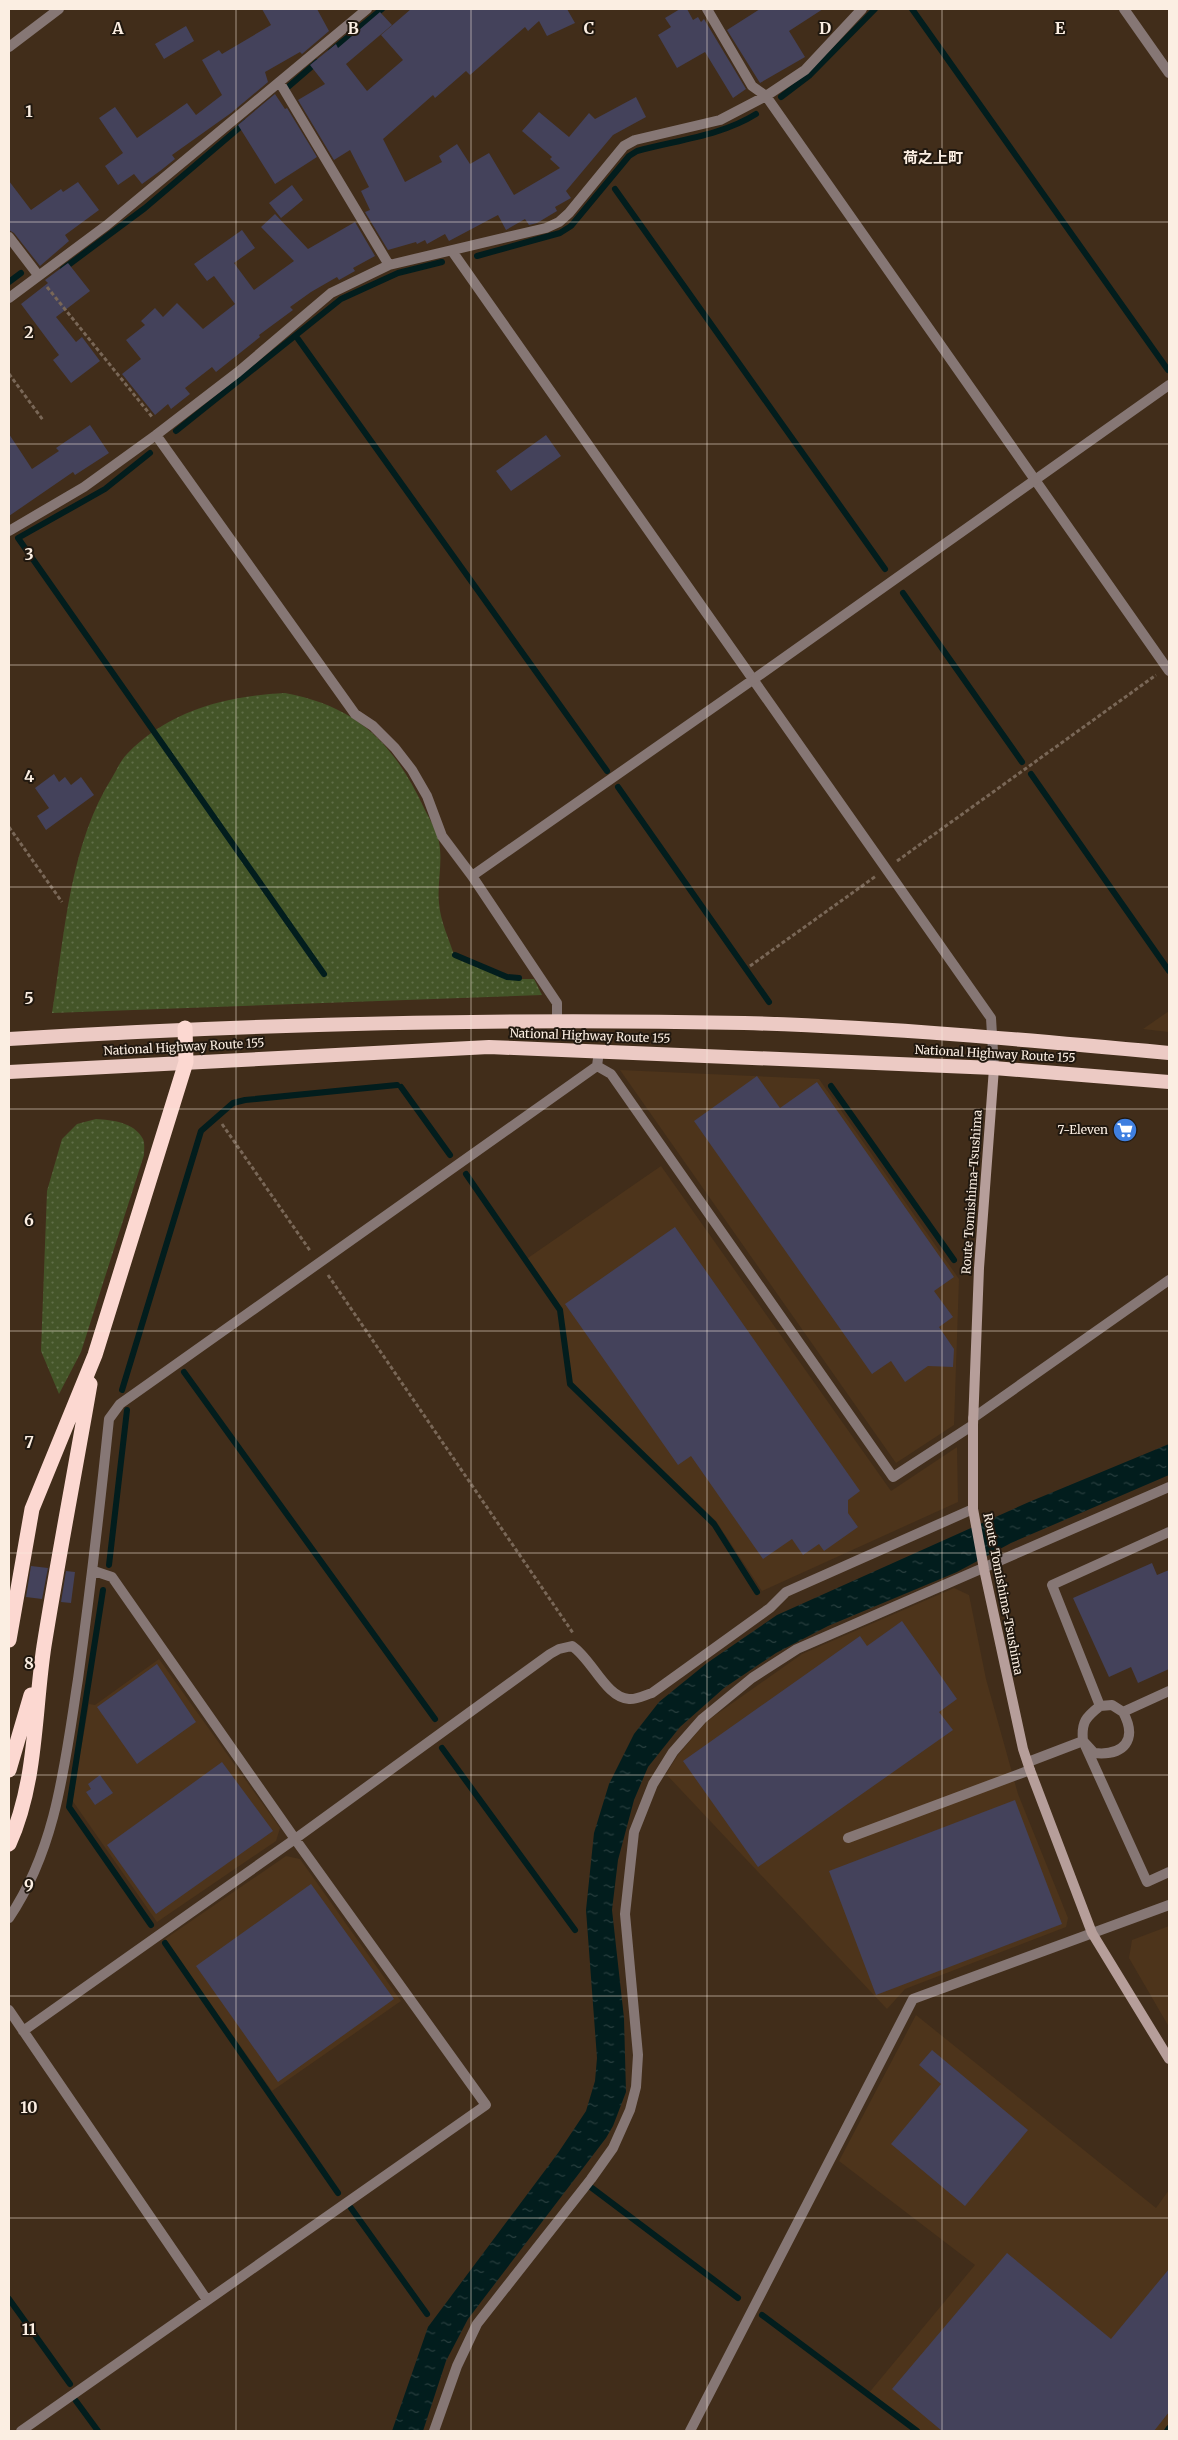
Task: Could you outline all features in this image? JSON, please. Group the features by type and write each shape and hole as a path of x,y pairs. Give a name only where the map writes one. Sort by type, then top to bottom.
{"highway":[{"name":"National Highway Route 155","path":"9,1040 185,1028 557,1021 747,1024 992,1037 1169,1053"},
{"path":"9,1640 32,1508 95,1356 186,1062 185,1028"},
{"name":"National Highway Route 155","path":"9,1072 489,1047 994,1068 1169,1082"},
{"path":"9,1844 22,1807 28,1778 44,1648 95,1356"},
{"path":"9,1770 44,1648"}],"main road":[{"name":"Route Tomishima-Tsushima","path":"994,1068 979,1268 973,1421 973,1509 984,1570 1023,1749 1029,1766 1092,1933 1169,2059"}],"street":[{"path":"9,47 59,9"},
{"path":"9,298 107,225 367,9"},
{"path":"707,9 752,86 766,96 1168,669"},
{"path":"9,530 84,487 160,432 238,372 331,293 389,265 546,228 559,222 570,213 624,146 635,140 720,120 766,96 805,70 862,9"},
{"path":"1124,9 1169,72"},
{"path":"280,83 389,265"},
{"path":"9,237 38,275"},
{"path":"452,251 992,1018 994,1068"},
{"path":"472,876 1169,385"},
{"path":"160,432 355,714 373,726 395,748 412,770 427,796 442,836 472,876 558,1003 557,1021"},
{"path":"9,1918 36,1868 55,1813 65,1764 94,1571 109,1419 120,1404 597,1066 599,1051"},
{"path":"597,1066 611,1074 892,1477 1169,1280"},
{"path":"434,2431 457,2366 477,2324 591,2179 613,2148 630,2110 636,2088 638,2055 625,1914 628,1876 634,1832 653,1784 668,1760 702,1719 752,1678 797,1649 984,1570 1169,1487"},
{"path":"23,2031 295,1839 559,1649 572,1646 584,1654 610,1690 617,1696 630,1700 652,1694 770,1608 786,1592 973,1509"},
{"path":"1100,1706 1052,1585 1169,1532"},
{"path":"21,2431 486,2105 295,1839 112,1577 94,1571"},
{"path":"1123,1712 1169,1691"},
{"path":"1083,1741 1094,1753 1109,1754 1121,1749 1129,1740 1129,1723 1123,1712 1112,1705 1100,1706 1088,1715 1082,1727 1083,1741 1147,1882 1169,1872"},
{"path":"848,1838 1029,1766 1083,1741"},
{"path":"690,2431 913,1999 1169,1905"},
{"path":"9,2010 207,2300"}],"path":[{"path":"38,275 160,432"},
{"path":"9,374 43,420"},
{"path":"750,966 1168,669"},
{"path":"9,827 62,902"},
{"path":"222,1124 570,1626 584,1654"}],"shaded area":[{"path":"1169,1011 1169,1032 1143,1029"},
{"path":"620,1070 819,1079 959,1279 954,1425 896,1463"},
{"path":"661,1166 891,1491 957,1447 958,1502 762,1591 716,1521 572,1383 562,1310 525,1260"},
{"path":"954,1588 969,1595 986,1679 1018,1794 1068,1918 1066,1927 905,1989 887,2009 666,1774 678,1755 707,1721 802,1654"},
{"path":"159,1659 280,1828 276,1841 157,1922 72,1800 89,1704 95,1705"},
{"path":"286,1856 300,1859 401,2001 272,2091 165,1939"},
{"path":"1169,1926 1169,2027 1129,1958 1132,1940"},
{"path":"916,2015 1156,2208 1169,2190 1169,2428 1167,2431 917,2431 868,2394 975,2265 839,2161"}],"green space":[{"path":"285,693 332,707 370,731 386,746 400,764 412,785 438,838 440,850 440,910 455,958 509,979 534,979 542,995 52,1013 65,921 78,860 98,803 123,759 143,739 161,726 180,716 221,702"},
{"path":"96,1119 116,1121 134,1129 143,1139 144,1155 81,1352 59,1394 41,1351 47,1191 62,1139 77,1124"}],"water":[{"path":"1169,1444 1169,1475 1011,1543 957,1572 828,1626 776,1653 724,1688 680,1727 648,1767 634,1800 618,1860 612,1910 624,2018 626,2092 613,2126 606,2138 468,2319 446,2361 423,2431 392,2431 428,2327 558,2153 586,2111 595,2081 597,2058 586,1910 594,1833 609,1784 634,1734 659,1702 707,1663 777,1615 1029,1502"}],"building":[{"path":"262,9 317,9 329,31 302,54 300,52 265,72 268,82 231,113 172,155 175,159 160,171 142,184 134,174 118,185 105,166 123,153 99,118 115,107 137,138 187,103 196,115 222,95 202,60 219,50 222,54 271,25"},
{"path":"411,9 567,9 575,23 547,36 539,21 528,31 525,27 470,75 466,71 435,98 433,95 383,139 405,182 442,162 439,156 457,144 470,164 489,153 514,195 560,168 550,159 552,157 522,131 539,112 569,137 589,113 595,119 636,97 646,117 613,135 566,191 571,198 555,207 557,211 537,223 529,225 525,219 506,230 498,215 449,241 445,234 427,244 425,240 417,244 416,242 388,250 365,212 370,210 361,191 369,187 350,150 334,160 298,100 325,84 310,65 336,44 338,48 380,12 392,25 346,64 367,91 403,60 381,35"},
{"path":"680,9 687,9 693,20 698,17 701,22 704,19 746,89 733,98 705,52 677,68 658,35 671,27 665,18"},
{"path":"760,9 823,9 789,31 805,57 760,83 727,30"},
{"path":"186,26 194,41 164,59 155,44"},
{"path":"275,94 285,109 287,108 317,157 275,184 238,125"},
{"path":"9,181 31,210 61,189 63,192 78,182 99,210 65,235 69,241 40,266 14,233 9,230"},
{"path":"292,185 303,200 281,218 269,203"},
{"path":"275,214 308,249 355,222 375,256 353,268 355,271 339,280 337,277 290,307 293,310 259,335 260,337 216,372 212,367 185,388 190,394 171,409 168,404 155,415 122,374 141,359 126,340 145,325 141,321 155,308 163,317 177,303 203,329 235,304 214,276 207,281 194,264 242,230 255,248 234,263 254,290 294,261 261,227"},
{"path":"68,263 90,291 56,317 76,342 82,337 100,361 71,383 53,360 59,355 21,304 48,283 45,280"},
{"path":"90,425 109,453 75,475 73,472 9,516 9,434 32,469 59,451 56,448"},
{"path":"546,435 561,456 511,491 496,471"},
{"path":"54,774 59,782 65,777 71,785 81,777 94,795 46,830 37,816 49,808 35,788"},
{"path":"757,1076 780,1108 817,1082 954,1277 934,1291 953,1317 939,1327 954,1349 953,1367 928,1366 905,1382 891,1361 872,1374 694,1121"},
{"path":"675,1227 860,1491 848,1500 848,1513 858,1527 824,1551 819,1544 803,1555 792,1539 763,1559 691,1456 678,1465 565,1304"},
{"path":"1152,1563 1157,1575 1169,1570 1169,1669 1138,1683 1131,1667 1109,1677 1073,1598"},
{"path":"31,1566 48,1568 42,1599 26,1597"},
{"path":"66,1571 75,1572 71,1603 61,1602"},
{"path":"902,1621 957,1699 939,1712 953,1730 758,1867 683,1761 860,1636 867,1646"},
{"path":"157,1664 196,1722 137,1764 97,1707"},
{"path":"222,1762 273,1831 156,1914 107,1845"},
{"path":"100,1775 113,1793 95,1805 86,1792 91,1789 88,1784"},
{"path":"1015,1800 1062,1924 876,1995 829,1871"},
{"path":"311,1884 394,1999 278,2082 196,1966"},
{"path":"932,2050 1028,2130 965,2206 891,2144 941,2084 919,2065"},
{"path":"1007,2253 1111,2339 1169,2269 1169,2412 1154,2431 942,2431 892,2389"}],"waterway":[{"path":"331,51 382,9"},
{"path":"781,97 810,75 875,9"},
{"path":"912,9 1168,370"},
{"path":"288,87 317,62"},
{"path":"477,256 560,233 571,226 629,156 637,151 728,128 756,114"},
{"path":"63,269 145,208 246,122"},
{"path":"615,189 885,569"},
{"path":"176,431 341,299 398,273 442,262"},
{"path":"9,282 21,273"},
{"path":"298,339 607,771"},
{"path":"150,453 105,489 18,538 324,974"},
{"path":"903,593 1022,762"},
{"path":"1031,774 1169,971"},
{"path":"618,787 769,1002"},
{"path":"455,955 507,977 519,978"},
{"path":"122,1390 201,1131 233,1103 245,1100 397,1085"},
{"path":"831,1086 954,1260"},
{"path":"401,1087 450,1155"},
{"path":"466,1174 560,1310 570,1384 714,1524 757,1592"},
{"path":"184,1372 435,1719"},
{"path":"109,1565 127,1410"},
{"path":"103,1590 69,1807 151,1925"},
{"path":"442,1748 575,1930"},
{"path":"165,1943 338,2193"},
{"path":"592,2188 738,2298"},
{"path":"351,2208 427,2314"},
{"path":"9,2299 70,2384"},
{"path":"762,2315 917,2431"},
{"path":"76,2401 98,2431"}],"place":[{"name":"7-Eleven","path":"1125,1130"}],"district":[{"name":"荷之上町","path":"933,158"}]}
